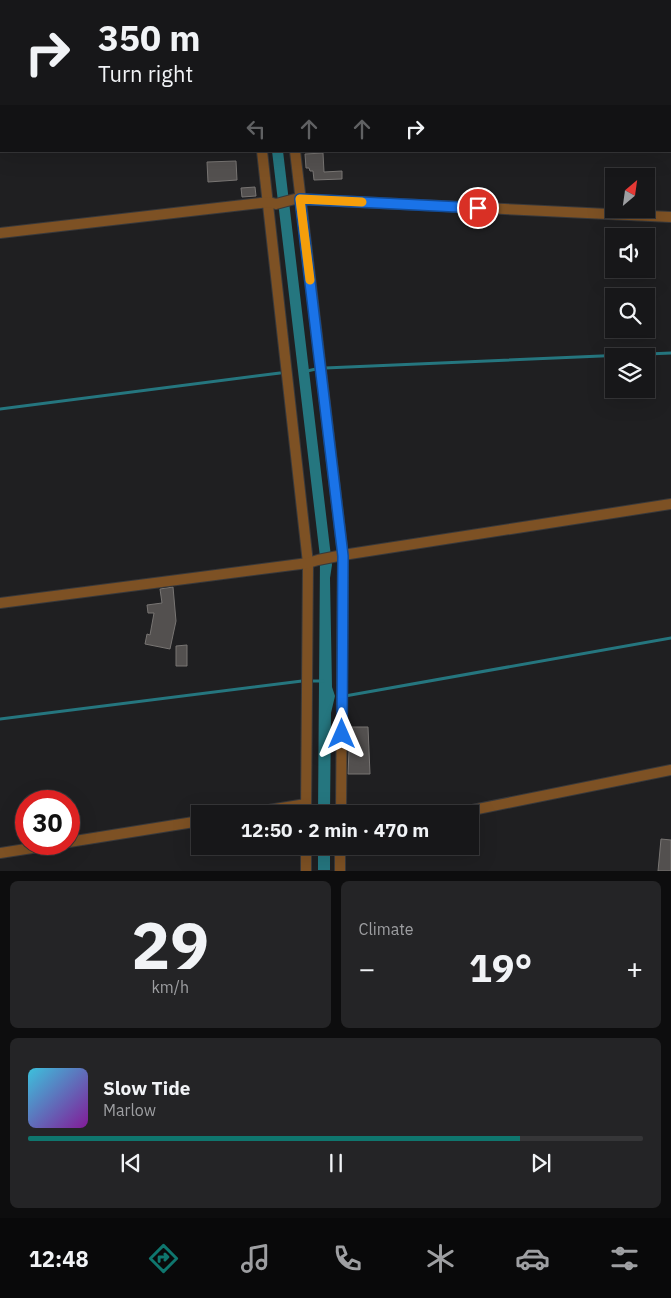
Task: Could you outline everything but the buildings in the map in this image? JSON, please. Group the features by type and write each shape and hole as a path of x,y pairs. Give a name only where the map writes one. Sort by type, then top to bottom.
{"street":[{"path":"262,152 272,203 313,561 306,805"},
{"path":"295,152 298,199 340,556 341,805"},
{"path":"0,234 298,199 671,217"},
{"path":"0,603 313,561 671,504"},
{"path":"479,809 671,770"},
{"path":"80,840 191,822"},
{"path":"0,853 15,851"},
{"path":"306,855 306,870"},
{"path":"340,855 340,870"}],"water":[{"path":"272,152 283,152 332,565 330,578 332,687 335,696 331,713 330,805 318,805 320,557"},
{"path":"318,855 330,855 330,870 318,870"}],"waterway":[{"path":"325,368 671,353"},
{"path":"307,371 316,369"},
{"path":"0,409 280,373"},
{"path":"345,696 671,638"},
{"path":"0,719 302,681"},
{"path":"311,681 323,681"}],"slow traffic":[{"path":"310,280 300,199 362,202"}],"route":[{"path":"342,734 343,556 300,199 478,208"}]}
